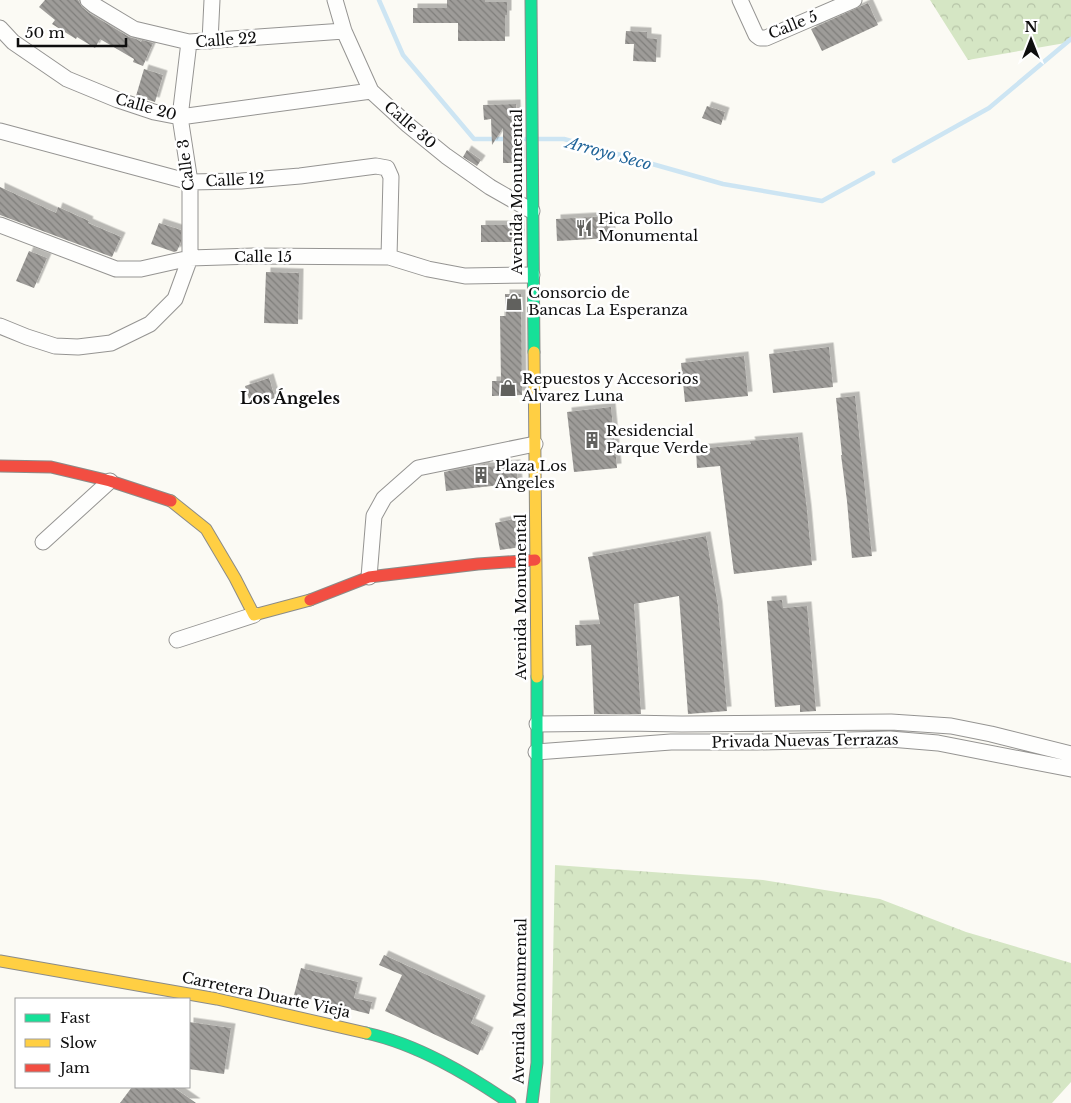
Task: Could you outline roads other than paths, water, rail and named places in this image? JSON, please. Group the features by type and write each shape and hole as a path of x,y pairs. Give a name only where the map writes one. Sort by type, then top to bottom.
{"main road":[{"name":"Avenida Monumental","path":"531,0 536,724 536,1063 532,1103"},
{"path":"0,466 51,467 110,481 172,502 206,529 254,615 306,601 370,577 478,564 535,560"},
{"name":"Carretera Duarte Vieja","path":"0,961 217,999 381,1036 449,1065 492,1090 510,1103"}],"street":[{"name":"Calle 22","path":"88,0 134,28 189,42 344,31"},
{"path":"210,41 212,0"},
{"name":"Calle 30","path":"335,0 344,31 371,92 446,156 490,187 532,211"},
{"name":"Calle 5","path":"740,0 756,35 760,38 766,38 854,0"},
{"name":"Calle 20","path":"0,28 13,42 67,79 127,103 154,112 180,117 371,92"},
{"name":"Calle 3","path":"189,42 180,117 190,182 190,258"},
{"name":"Calle 12","path":"0,131 190,182 242,181 376,166 387,168 391,177 389,257"},
{"name":"Calle 15","path":"0,225 116,269 142,269 190,258 254,256 389,257 428,269 465,276 532,275"},
{"path":"0,326 55,346 78,347 111,343 150,324 175,299 190,258"},
{"path":"370,577 374,516 384,498 418,468 535,444"},
{"path":"43,542 110,481"},
{"path":"177,640 254,615"},
{"name":"Privada Nuevas Terrazas","path":"536,724 891,722 951,726 1071,754"},
{"name":"Privada Nuevas Terrazas","path":"536,752 671,742 890,739 938,743 1071,770"}],"waterway":[{"name":"Arroyo Seco","path":"379,0 403,55 474,139 527,139"},
{"name":"Arroyo Seco","path":"894,161 989,108 1071,39"},
{"name":"Arroyo Seco","path":"538,139 564,139 723,184 822,201 873,173"}],"place":[{"name":"Pica Pollo Monumental","path":"584,228"},
{"name":"Consorcio de Bancas La Esperanza","path":"514,302"},
{"name":"Repuestos y Accesorios Alvarez Luna","path":"508,388"},
{"name":"Residencial Parque Verde","path":"592,440"},
{"name":"Plaza Los Angeles","path":"481,475"}],"district":[{"name":"Los Ángeles","path":"290,398"}]}
